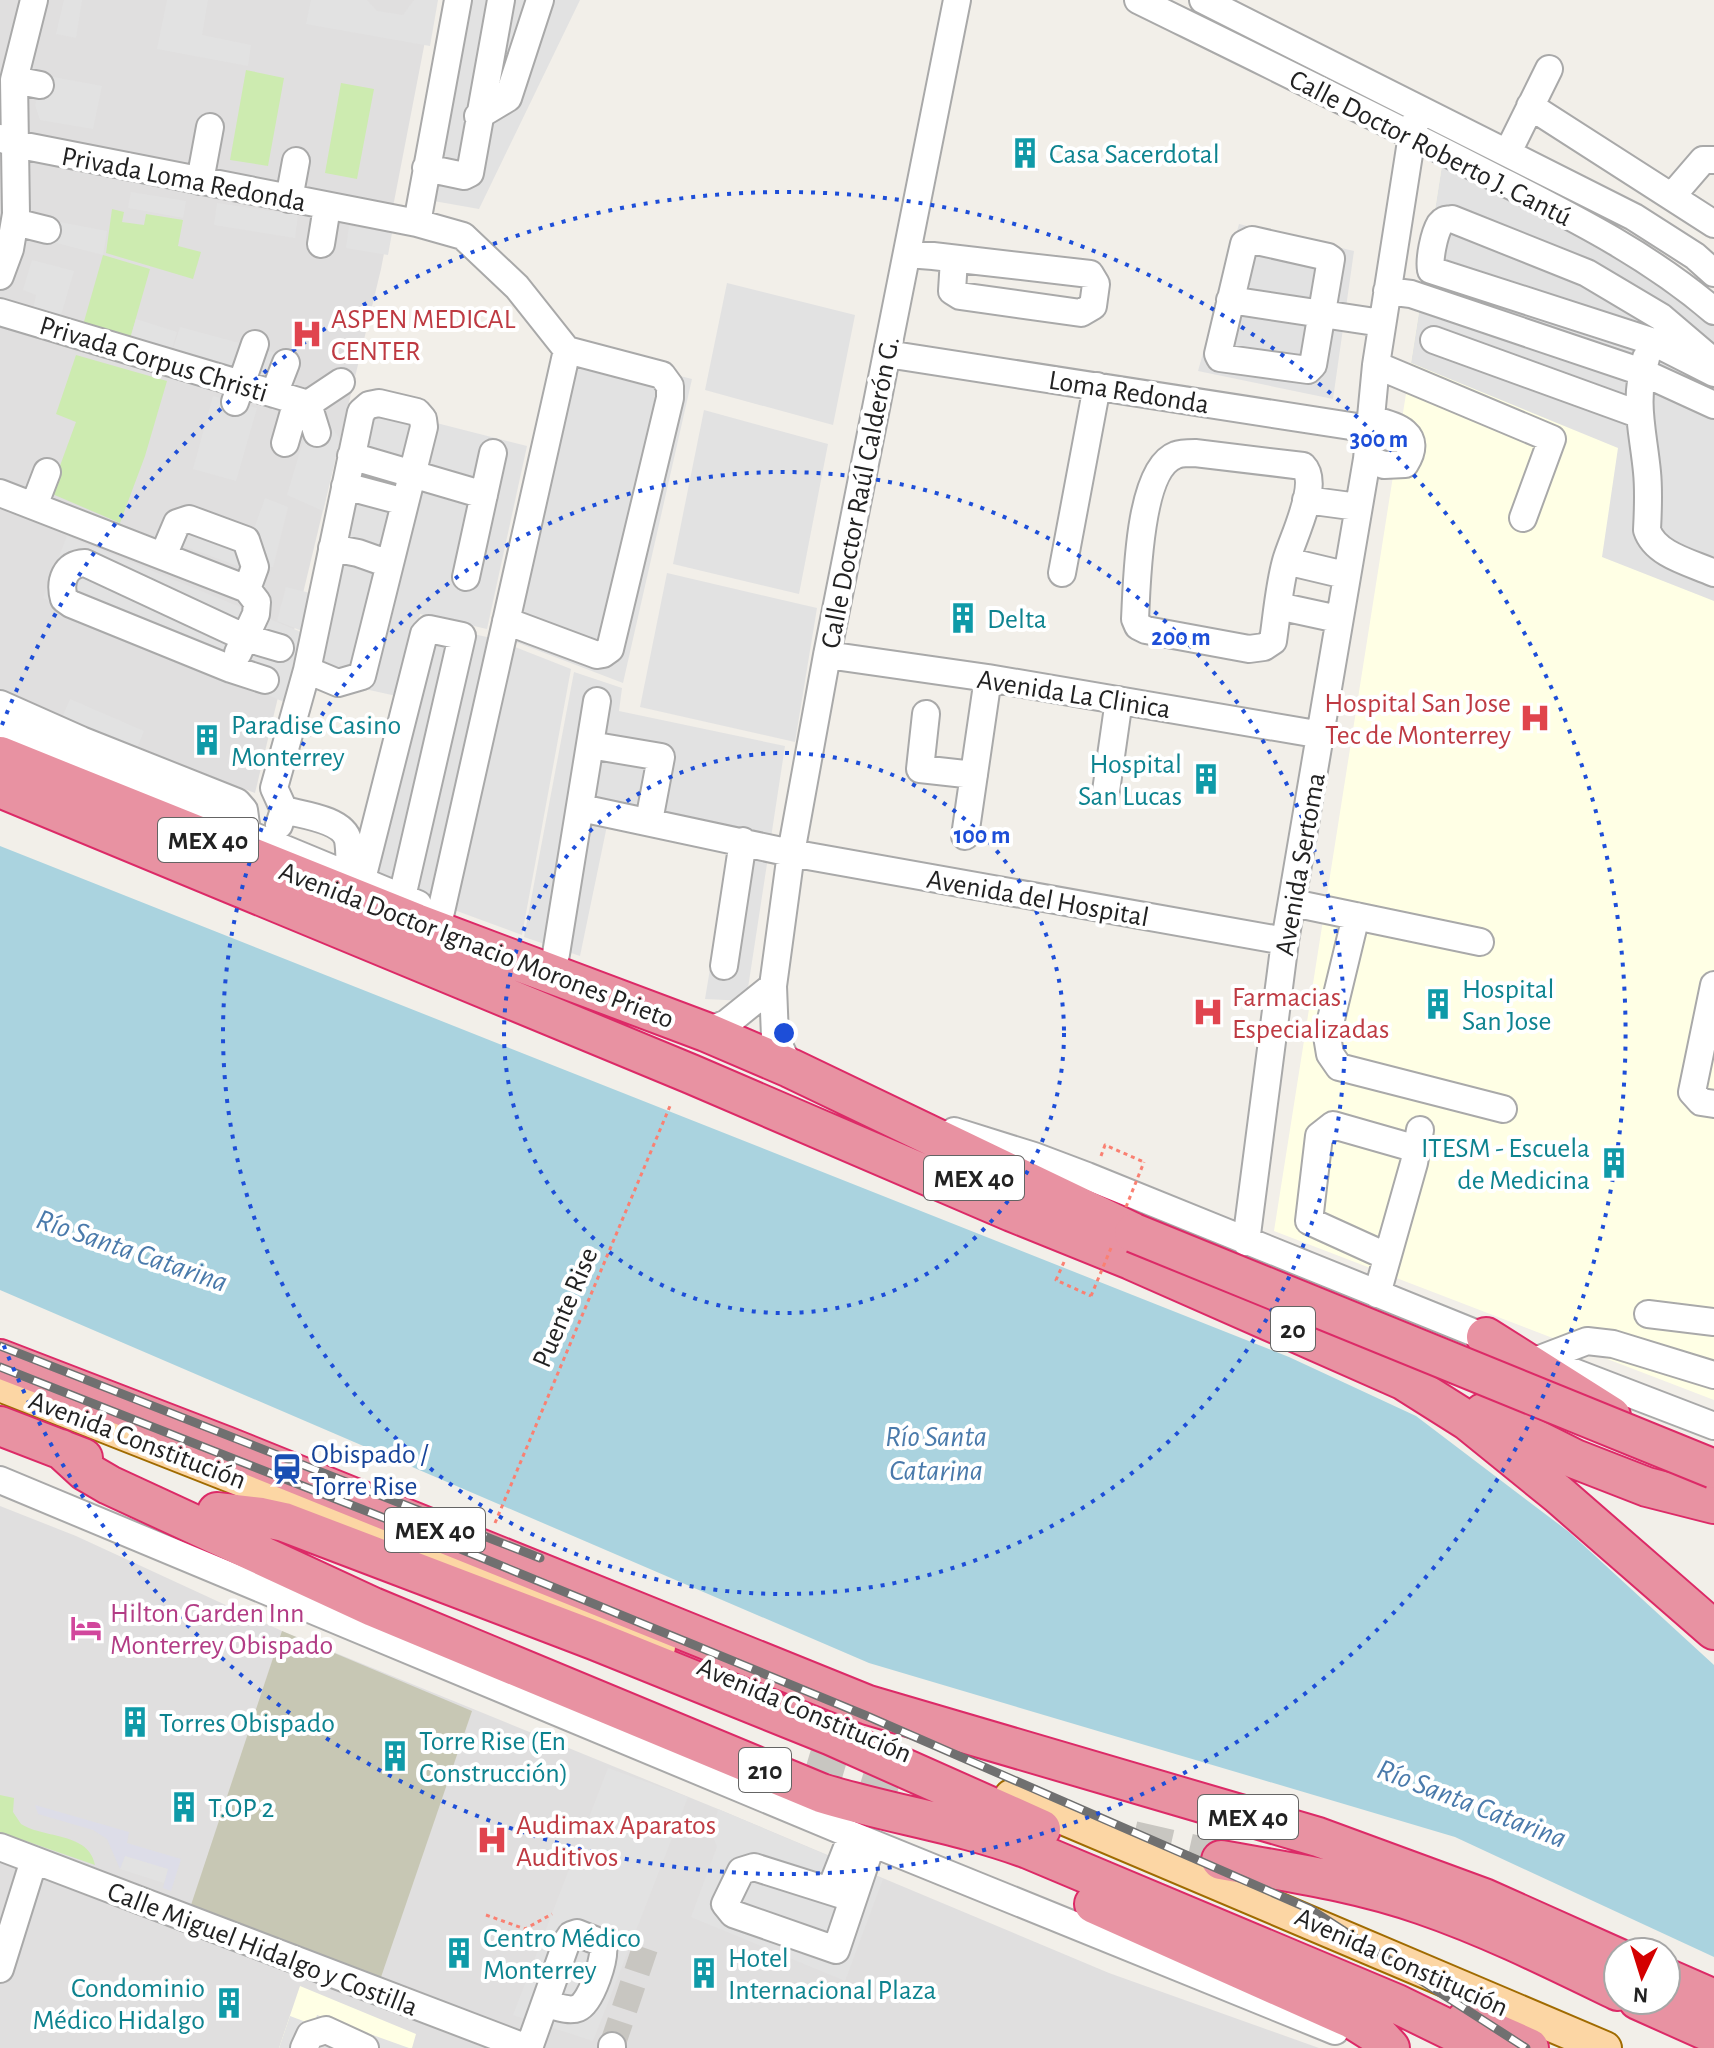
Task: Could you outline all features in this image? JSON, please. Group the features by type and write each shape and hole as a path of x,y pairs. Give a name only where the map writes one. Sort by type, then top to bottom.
{"highway":[{"name":"Avenida Doctor Ignacio Morones Prieto","path":"0,756 427,908 468,942 706,1032 790,1068 1134,1233"},
{"name":"Avenida Doctor Ignacio Morones Prieto","path":"0,788 691,1074 812,1128 1131,1260 1403,1380 1468,1421 1547,1484 1714,1630"},
{"name":"Avenida Doctor Ignacio Morones Prieto","path":"812,1128 882,1146 1134,1233"},
{"name":"MEX 40","path":"1134,1233 1714,1469"},
{"name":"20","path":"1486,1337 1647,1438"},
{"name":"Avenida Constitución","path":"0,1359 241,1451 868,1705 1318,1837 1484,1898 1602,1953"},
{"path":"1403,1380 1443,1393 1575,1459 1647,1487 1714,1504"},
{"name":"Avenida Constitución","path":"0,1426 809,1756"},
{"name":"210","path":"61,1449 85,1471 109,1485 373,1607 821,1793 923,1821 990,1835 1397,2004 1508,2045"},
{"path":"217,1512 261,1517 306,1530 594,1640 832,1736 1508,2045"},
{"path":"923,1821 1153,1931 1352,2019 1372,2031 1390,2048"},
{"name":"Avenida Constitución","path":"1221,1860 1351,1885 1420,1904 1483,1927 1602,1983"},
{"path":"1483,1927 1602,1954"},
{"path":"1682,1998 1714,1999"},
{"path":"1682,2014 1714,2034"}],"main road":[{"name":"Avenida Constitución","path":"0,1385 592,1618 1605,2048"}],"street":[{"path":"10,273 9,232 17,190 8,141 14,80 10,46 34,0"},
{"path":"417,223 458,0"},
{"path":"426,168 464,176 470,173 501,0"},
{"path":"478,116 508,98 540,0"},
{"name":"Calle Doctor Raúl Calderón G.","path":"790,1068 775,1037 773,986 791,853 827,655 957,0"},
{"name":"Calle Doctor Roberto J. Cantú","path":"1138,0 1620,242 1679,281 1714,311"},
{"name":"Calle Doctor Roberto J. Cantú","path":"1203,0 1634,217 1695,256 1714,273"},
{"path":"1508,152 1549,69"},
{"path":"14,80 40,85"},
{"path":"1530,106 1714,224"},
{"name":"Avenida Sertoma","path":"1246,1242 1285,941 1367,459 1382,323 1412,135 1419,109"},
{"path":"200,181 210,127"},
{"name":"Privada Loma Redonda","path":"8,141 417,223 463,236 517,287 567,350"},
{"path":"1672,196 1703,160 1714,160"},
{"path":"289,199 296,161"},
{"path":"321,244 327,207"},
{"path":"1714,362 1656,329 1431,270 1430,262 1440,225 1452,219 1587,273 1656,329 1714,373"},
{"path":"9,232 47,230"},
{"path":"1252,240 1330,258 1322,314 1313,365 1308,370 1222,359 1218,354 1244,242 1252,240"},
{"path":"907,254 954,259 1090,274 1096,284 1093,306 1081,313 960,296 952,291 954,259"},
{"path":"1387,291 1411,294 1642,372 1714,405"},
{"path":"1230,300 1382,323"},
{"name":"Privada Corpus Christi","path":"0,312 238,393 290,402"},
{"path":"1656,329 1642,372 1638,414 1647,476 1649,538 1663,550 1714,573"},
{"path":"1434,340 1638,414"},
{"path":"238,393 255,344"},
{"path":"360,871 424,634 429,629 462,636 503,633 597,655 610,649 670,398 670,386 662,375 567,350 503,633 427,908"},
{"name":"Loma Redonda","path":"887,354 1371,424"},
{"path":"1376,365 1552,439 1523,518"},
{"path":"317,433 290,402 341,382"},
{"path":"1062,573 1097,386"},
{"path":"274,843 284,810 274,788 307,670 361,412 369,405 379,403 417,412 423,419 424,427 362,676 338,683 307,670"},
{"path":"1367,459 1384,465 1405,464 1411,447 1410,438 1402,428 1371,424"},
{"path":"466,577 493,453"},
{"path":"1195,453 1303,466 1309,476 1306,500 1286,561 1273,641 1264,647 1249,649 1138,626 1135,619 1140,537 1148,500 1163,464 1176,455 1195,453"},
{"path":"351,456 484,495"},
{"path":"34,506 47,472"},
{"path":"345,486 405,502"},
{"path":"0,493 247,589 257,602 256,614 231,669"},
{"path":"1306,500 1358,507"},
{"path":"163,556 177,523 189,519 246,540 255,567 247,589"},
{"path":"332,548 389,564"},
{"path":"1286,561 1345,575"},
{"path":"265,680 71,604 64,599 63,580 69,568 76,563 85,563 246,638 280,648"},
{"path":"1278,606 1338,619"},
{"path":"427,908 409,867 462,636"},
{"name":"Avenida La Clinica","path":"827,655 988,678 1322,735"},
{"path":"965,836 988,678"},
{"path":"1106,791 1119,700"},
{"path":"551,972 597,701"},
{"path":"0,704 237,802 244,810 247,832"},
{"path":"926,714 920,769 974,775"},
{"path":"0,731 274,843 360,871 427,908"},
{"path":"81,740 89,755 90,768"},
{"path":"590,745 661,757 649,821"},
{"name":"Avenida del Hospital","path":"581,808 791,853 1285,941"},
{"path":"284,810 344,831 360,871"},
{"path":"724,966 743,841"},
{"path":"360,871 393,875 409,867"},
{"path":"1293,903 1480,942"},
{"path":"1356,916 1327,1036 1330,1054 1339,1067 1503,1109"},
{"path":"1714,985 1692,1092 1701,1102 1714,1104"},
{"path":"706,1032 727,1023 773,986"},
{"name":"20","path":"862,1104 1034,1156 1486,1337"},
{"path":"1318,1270 1309,1221 1319,1136 1333,1125 1419,1140 1377,1294"},
{"path":"1309,1221 1386,1256"},
{"path":"1648,1314 1714,1322"},
{"path":"1486,1337 1710,1427"},
{"path":"1540,1359 1587,1341 1613,1344 1714,1375"},
{"path":"0,1480 862,1839 1340,2033 1390,2048"},
{"path":"841,1895 862,1839"},
{"name":"Calle Miguel Hidalgo y Costilla","path":"0,1847 518,2047"},
{"path":"0,1969 34,1860"},
{"path":"518,2047 546,2004"},
{"path":"304,2048 310,2035 326,2030 365,2048"}],"path":[{"name":"Puente Rise","path":"495,1523 670,1106"},
{"path":"1105,1145 1144,1162"},
{"path":"1056,1280 1091,1296"},
{"path":"486,1915 525,1929 552,1914"}],"shaded area":[{"path":"0,0 433,0 381,269 255,793 0,699"},
{"path":"64,0 82,0 76,38 56,34"},
{"path":"167,0 208,0 202,35 251,45 248,66 157,49"},
{"path":"311,0 367,0 377,11 403,15 414,0 438,0 430,46 306,24"},
{"path":"443,0 580,0 479,209 428,200 443,114 424,111"},
{"path":"43,75 102,86 93,129 40,120 35,105"},
{"name":"Hospital San Jose Tec de Monterrey","path":"1443,159 1714,318 1714,1400 1274,1231"},
{"path":"1443,159 1634,255 1714,318 1714,601 1602,557 1618,448 1411,363"},
{"path":"131,192 186,201 183,218 128,208"},
{"path":"217,203 298,215 295,238 214,225"},
{"path":"49,220 107,231 103,255 45,240"},
{"path":"1239,224 1354,251 1333,399 1198,371"},
{"path":"349,226 392,233 388,255 346,248"},
{"path":"32,260 74,271 61,315 33,309 36,295 23,290"},
{"path":"727,283 855,315 833,425 705,390"},
{"path":"136,319 177,332 171,352 130,339"},
{"path":"180,327 276,353 268,381 172,352"},
{"path":"556,345 692,379 623,683 492,633"},
{"path":"213,396 257,408 236,481 193,469"},
{"path":"354,402 527,446 487,629 420,614 401,697 297,674"},
{"path":"704,410 828,444 799,594 673,564"},
{"path":"329,424 340,439 323,511 287,495 304,438 312,437"},
{"path":"265,498 288,507 273,567 238,566 164,539 178,505 253,532"},
{"path":"67,536 301,632 284,702 43,598"},
{"path":"667,573 817,608 795,742 640,707"},
{"path":"286,587 310,593 302,631 277,621"},
{"path":"423,623 496,639 439,888 428,903 359,871"},
{"path":"505,643 571,669 522,935 446,907"},
{"path":"574,672 622,688 619,711 785,746 746,1001 705,999 731,843 609,816 580,956 524,937"},
{"path":"70,699 144,731 134,756 59,725"},
{"path":"0,1506 76,1536 282,1631 1109,1973 1319,2048 0,2048"},
{"path":"282,1631 472,1711 379,1983 190,1908"},
{"path":"608,1768 688,1797 593,2041 513,2015"},
{"path":"35,1805 129,1832 127,1843 181,1859 171,1891 163,1888 168,1869 125,1856 120,1869 107,1839 93,1830 38,1814"},
{"path":"718,1809 883,1879 845,1981 691,1917 717,1847 712,1834"},
{"path":"125,1855 169,1869 164,1883 120,1869"},
{"path":"300,1986 416,2034 412,2048 279,2048"},
{"path":"317,2015 409,2048 279,2048 290,2016 314,2025"}],"green space":[{"path":"246,70 284,78 268,166 230,160"},
{"path":"341,83 374,89 357,179 325,173"},
{"path":"112,209 124,212 122,222 144,225 146,214 183,220 178,246 201,252 193,279 106,253"},
{"path":"103,255 150,269 130,339 83,325"},
{"path":"76,355 167,381 145,456 120,523 50,493 76,422 56,414"},
{"path":"0,1795 14,1798 13,1812 21,1824 75,1841 91,1854 95,1865 0,1832"}],"water":[{"name":"Río Santa Catarina","path":"0,846 1289,1357 1416,1416 1569,1532 1714,1665 1714,1957 1682,1942 1682,1936 1669,1936 1455,1837 869,1663 0,1290"}],"tunnel":[{"path":"809,1756 929,1792"},
{"path":"1133,1840 1221,1860"},
{"path":"612,2046 645,1948"}],"railway":[{"path":"0,1346 540,1558"},
{"path":"0,1367 402,1525 867,1716 1310,1909 1526,2048"}],"place":[{"name":"Casa Sacerdotal","path":"1025,153"},
{"name":"ASPEN MEDICAL CENTER","path":"307,334"},
{"name":"Delta","path":"963,618"},
{"name":"Hospital San Jose Tec de Monterrey","path":"1535,718"},
{"name":"Paradise Casino Monterrey","path":"207,740"},
{"name":"Hospital San Lucas","path":"1206,779"},
{"name":"Hospital San Jose","path":"1438,1004"},
{"name":"Farmacias Especializadas","path":"1208,1012"},
{"name":"ITESM - Escuela de Medicina","path":"1614,1163"},
{"name":"Obispado / Torre Rise","path":"287,1469"},
{"name":"Hilton Garden Inn Monterrey Obispado","path":"86,1628"},
{"name":"Torres Obispado","path":"135,1722"},
{"name":"Torre Rise (En Construcción)","path":"395,1756"},
{"name":"T.OP 2","path":"184,1807"},
{"name":"Audimax Aparatos Auditivos","path":"492,1840"},
{"name":"Centro Médico Monterrey","path":"459,1953"},
{"name":"Hotel Internacional Plaza","path":"704,1973"},
{"name":"Condominio Médico Hidalgo","path":"229,2003"}]}
